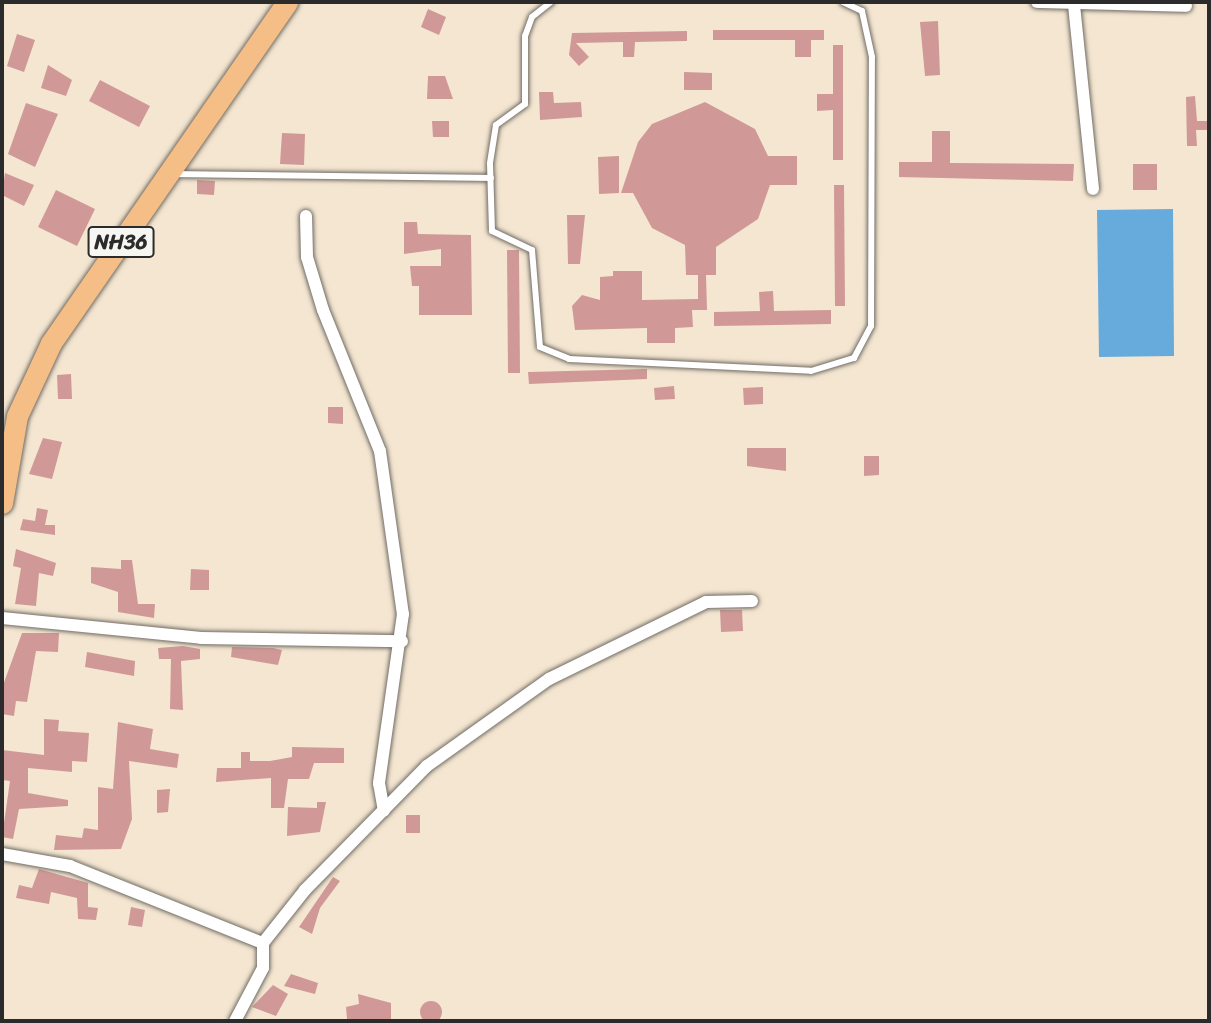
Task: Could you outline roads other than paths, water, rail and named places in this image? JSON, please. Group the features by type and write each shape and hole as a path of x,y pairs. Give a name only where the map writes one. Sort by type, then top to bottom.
{"highway":[{"name":"NH36","path":"2,503 15,423 31,379 287,2"}],"street":[{"path":"1037,2 1186,6"},
{"path":"1074,5 1093,189"},
{"path":"306,216 307,257 323,310 380,450 402,641 379,783 384,811"},
{"path":"234,1021 263,968 263,943 305,890 427,766 600,650 706,602 752,601"},
{"path":"2,618 201,638 402,641"},
{"path":"2,854 70,866 263,943"}],"lane":[{"path":"551,2 538,9 525,36 525,104 492,133 491,178 492,231 532,250 536,334 546,353 811,371 842,366 854,358 871,326 874,184 867,22 843,2"},
{"path":"168,174 491,178"}],"water":[{"path":"1173,209 1174,356 1099,357 1097,210"}]}
